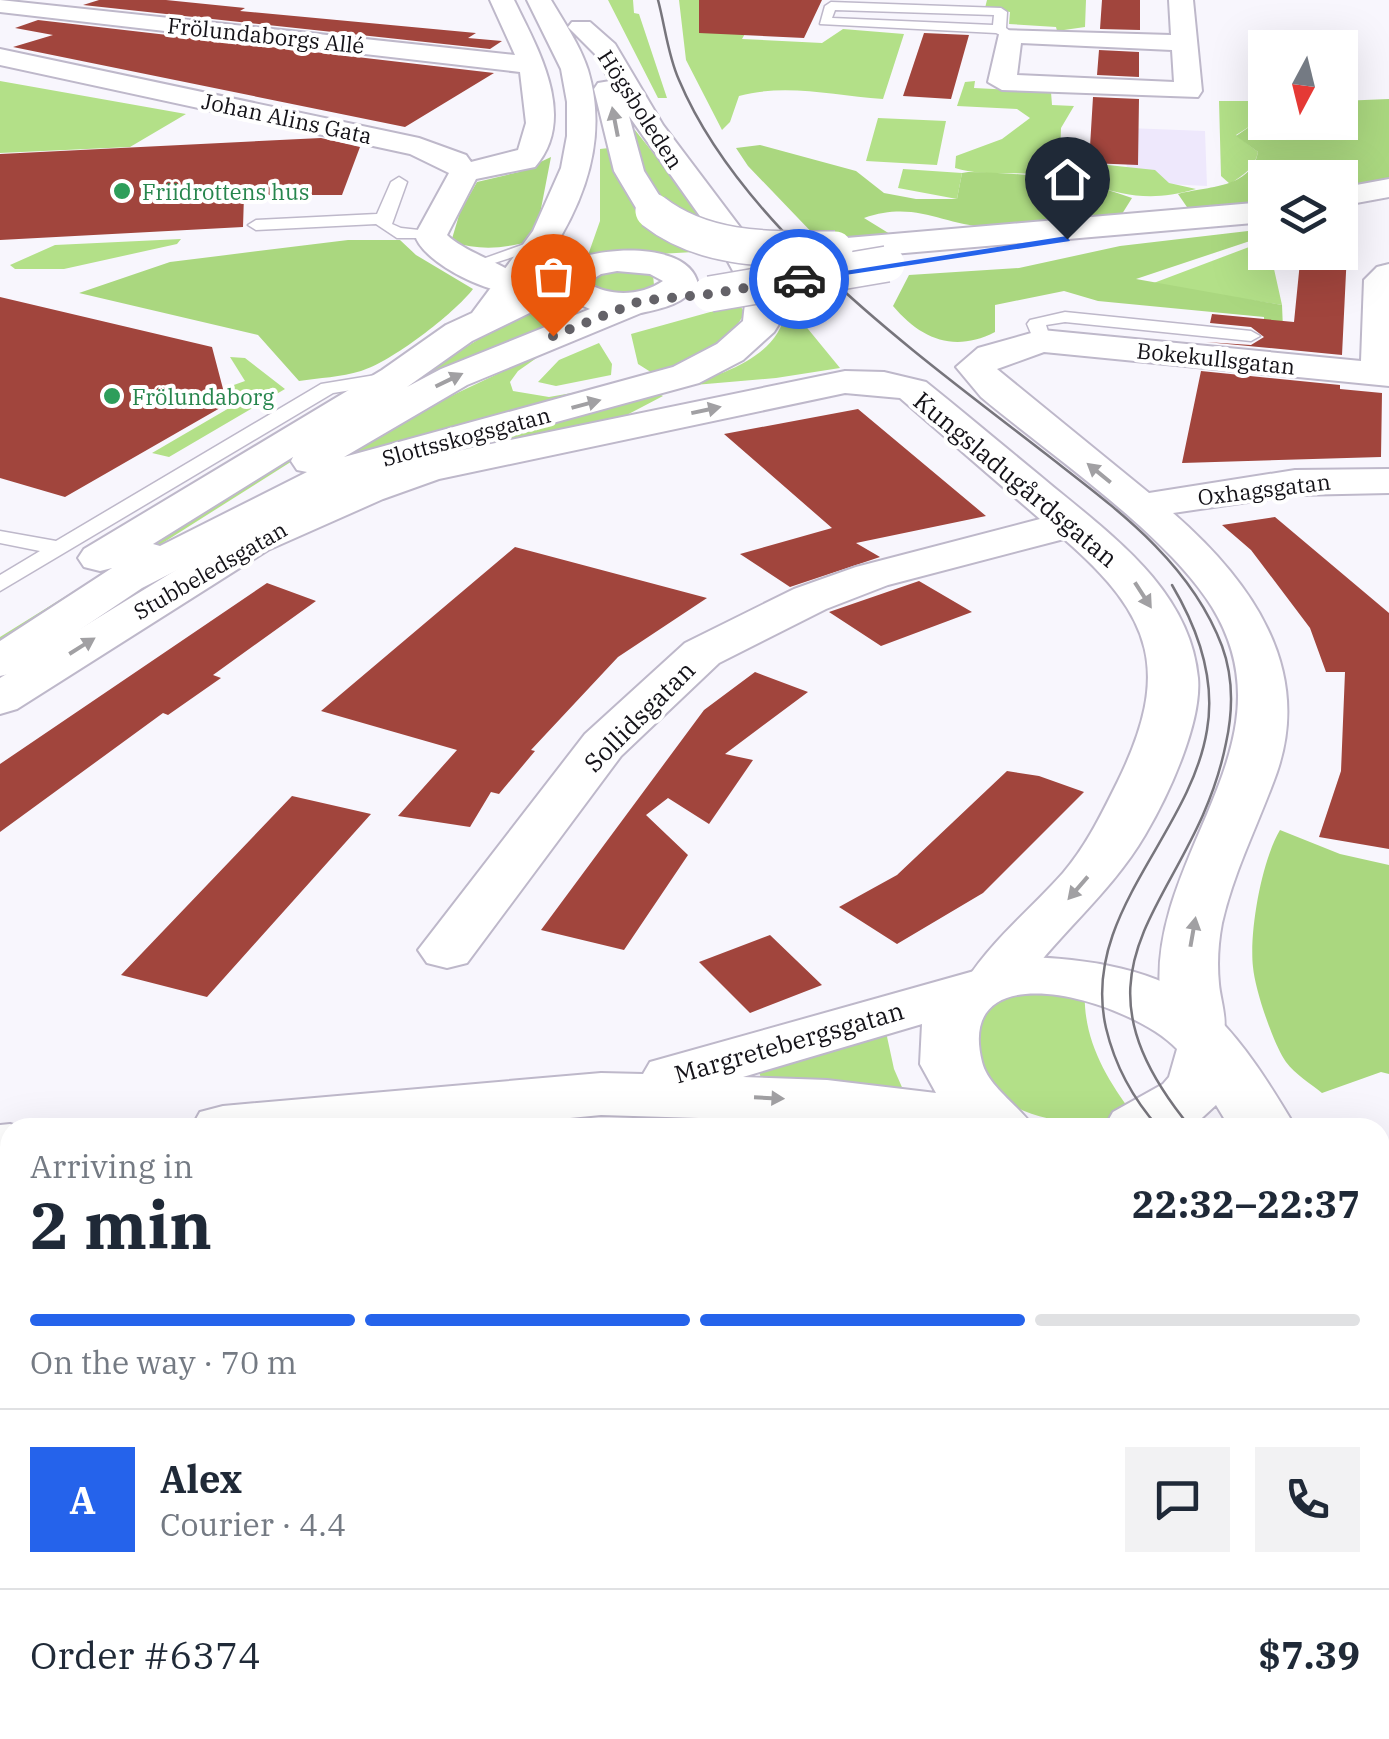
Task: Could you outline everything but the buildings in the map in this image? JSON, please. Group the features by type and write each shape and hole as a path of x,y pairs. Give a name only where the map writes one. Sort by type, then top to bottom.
{"street":[{"name":"Högsboleden","path":"527,265 565,199 582,137 582,108 573,66 539,0"},
{"path":"1180,0 1185,43 1188,90 1002,82 1004,32 1185,43"},
{"path":"474,2 503,2 532,64 541,108 532,152 514,164 464,172 457,251 573,275"},
{"name":"Frölundaborgs Allé","path":"0,5 532,64"},
{"name":"Högsboleden","path":"573,14 605,76 629,171 653,211 682,230 718,240 834,249"},
{"name":"Högsboleden","path":"573,14 606,50 650,128 730,235 753,278"},
{"name":"Johan Alins Gata","path":"0,57 419,147 454,161 464,172"},
{"name":"Högsboleden","path":"582,108 590,123 591,146 572,258 571,289 586,297 651,299 710,294 886,264 1248,216"},
{"path":"1358,194 1389,188"},
{"path":"1358,208 1389,204"},
{"path":"1358,212 1389,215"},
{"name":"Högsboleden","path":"573,275 611,262 651,263 717,254 834,249 1248,215"},
{"path":"651,263 670,269 682,280 677,289 651,299"},
{"path":"475,324 527,265"},
{"path":"1384,374 1381,280 1389,274"},
{"path":"0,621 475,324 573,275"},
{"name":"Slottsskogsgatan","path":"126,579 278,500 376,460 656,385 710,364 747,340 761,324 763,294 753,278"},
{"name":"Slottsskogsgatan","path":"0,662 126,579 154,555 414,398 520,348 651,299"},
{"name":"Bokekullsgatan","path":"1140,507 980,376 975,367 990,356 1042,341 1384,374"},
{"name":"Stubbeledsgatan","path":"0,699 202,570 296,520 428,468 642,434 845,382"},
{"name":"Kungsladugårdsgatan","path":"845,382 884,383 913,390 1120,565 1150,605 1170,654 1174,698 1164,740 1119,834 1084,883 986,985 960,1004 952,1024 951,1066 966,1091 990,1118"},
{"name":"Oxhagsgatan","path":"1140,507 1244,488 1319,480 1389,481"},
{"path":"1140,507 1180,539 1228,594 1259,660 1264,694 1262,731 1254,766 1198,900 1189,954 1205,1077 1192,1094 1157,1118"},
{"name":"Sollidsgatan","path":"447,950 603,744 702,653 810,599 868,577 1073,524"},
{"name":"Margretebergsgatan","path":"601,1094 776,1049 986,985 1037,975 1100,982 1159,1006 1200,1039"},
{"path":"1200,1039 1257,1118"},
{"name":"Margretebergsgatan","path":"335,1118 601,1094 827,1101 953,1118"}],"lane":[{"path":"832,6 1001,12 1004,32 919,25 824,22 832,6"},
{"path":"399,182 383,218 388,229 457,251 527,265"},
{"path":"256,225 383,218"},
{"name":"Bokekullsgatan","path":"1042,341 1036,324 1051,318 1251,336"},
{"path":"0,584 328,388 394,378"},
{"path":"0,538 58,548"}],"shaded area":[{"path":"1128,128 1205,131 1207,186 1126,182"}],"green space":[{"path":"608,0 633,0 634,13 639,14 667,98 658,98"},
{"path":"679,0 764,0 742,39 822,43 843,29 904,34 883,99 793,90 757,92 739,96 730,122 722,130 686,60"},
{"path":"987,0 1086,0 1085,27 1057,31 1056,27 1009,24 1010,12 985,8"},
{"path":"0,81 186,114 130,147 0,153"},
{"path":"975,81 974,88 1051,92 1052,105 1074,106 1061,128 1060,160 1155,170 1169,183 1196,189 1172,195 1131,195 1057,177 955,168 956,156 1002,139 1030,118 1017,109 957,106 965,82"},
{"path":"1389,99 1389,179 1358,185 1358,160 1255,160 1258,152 1236,136 1248,128 1248,140 1358,140 1358,100"},
{"path":"1219,101 1248,101 1248,128 1236,135 1258,152 1256,158 1248,160 1248,171 1230,184 1221,176"},
{"path":"878,118 946,121 937,165 866,161"},
{"path":"629,128 635,130 707,221 665,203 640,164"},
{"path":"760,145 856,171 884,193 916,199 957,199 962,173 968,172 1051,178 1132,198 1122,214 1021,226 988,227 914,212 882,213 864,218 890,234 820,241 748,166 736,148"},
{"path":"609,148 636,208 712,251 587,258 600,221 600,149"},
{"path":"551,157 539,219 528,242 490,248 451,242 460,212 477,182 519,172"},
{"path":"903,169 962,173 957,199 898,188"},
{"path":"1247,173 1248,204 1189,210 1178,194 1226,184"},
{"path":"1248,231 1248,242 1136,279 1282,305 1283,329 1264,327 1264,317 1098,301 1064,291 995,305 995,332 952,342 915,327 893,306 909,275 1019,268 1120,246"},
{"path":"181,239 177,244 64,269 15,269 10,265 55,245"},
{"path":"348,240 400,240 416,255 473,289 421,336 374,366 346,375 299,381 258,335 79,293 170,262"},
{"path":"1248,247 1248,270 1274,270 1282,305 1151,284"},
{"path":"638,269 653,275 654,285 622,292 605,290 591,282 593,277 611,270"},
{"path":"739,304 745,313 728,339 657,376 638,364 631,334"},
{"path":"529,308 568,323 357,420 0,646 0,637"},
{"path":"785,311 799,318 840,368 683,386 731,369 761,352 781,327"},
{"path":"599,343 612,364 611,375 556,386 538,382 559,360"},
{"path":"548,350 518,371 510,382 513,391 549,397 623,384 365,455 334,459 379,430"},
{"path":"230,357 245,358 285,389 169,457 152,453 236,404 231,386 245,381"},
{"path":"655,392 663,396 621,418 455,452 52,649 193,557 406,463 622,405"},
{"path":"1280,830 1340,854 1389,865 1389,1074 1381,1072 1322,1093 1298,1075 1276,1042 1257,989 1252,952 1262,877"},
{"path":"1085,989 1087,1024 1097,1056 1133,1114 1117,1118 1048,1118 1031,1114 1001,1098 973,1069 975,1019 1012,996"},
{"path":"886,1032 894,1069 908,1101 761,1078 759,1072"}],"tram line":[{"path":"658,0 679,80 708,135 745,188 790,238 891,332 1148,538 1191,588 1208,616 1222,646 1230,681 1226,743 1210,799 1144,932 1132,974 1132,1018 1151,1069 1184,1118"},
{"path":"1151,1118 1133,1094 1114,1056 1106,1028 1102,987 1108,949 1122,912 1180,805 1197,768 1207,730 1209,692 1203,654 1172,585"}],"way so far":[{"path":"553,336 640,301 799,279"}],"place":[{"name":"Friidrottens hus","path":"122,191"},
{"name":"Frölundaborg","path":"112,396"}],"route":[{"path":"799,279 1067,239"}]}
